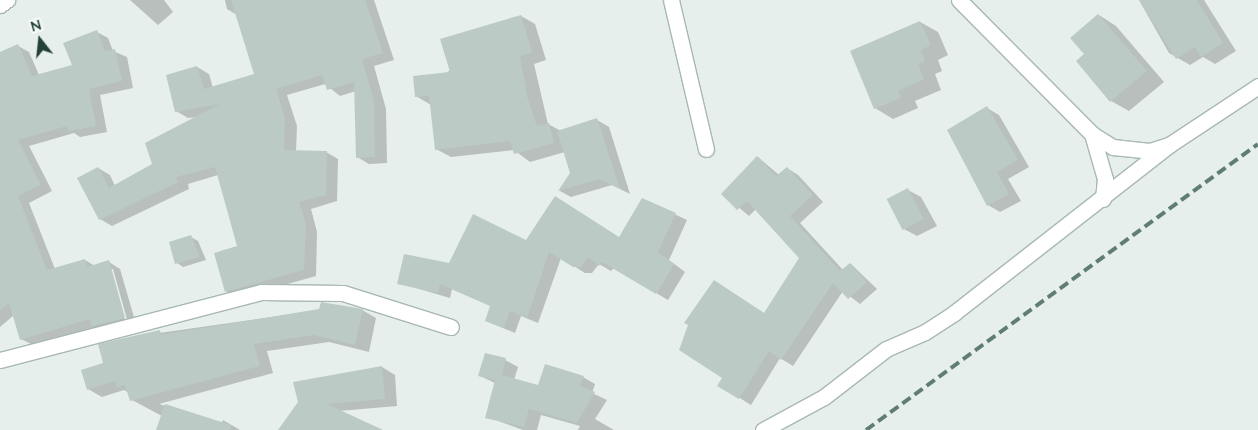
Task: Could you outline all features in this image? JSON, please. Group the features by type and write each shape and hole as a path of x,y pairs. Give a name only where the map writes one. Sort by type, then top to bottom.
{"street":[{"path":"0,5 7,0"},
{"path":"671,0 706,149"},
{"path":"960,0 1092,134 1130,151 1169,145"},
{"path":"763,430 824,397 886,349 925,332 954,313 1169,145 1258,86"},
{"path":"1092,134 1105,179 1103,198"},
{"path":"0,360 261,292 343,293 450,327"}],"building":[{"path":"231,0 365,0 383,53 362,59 374,101 375,157 356,158 354,82 327,90 322,75 276,89 285,119 284,150 327,151 326,195 299,202 306,224 304,270 225,292 214,253 237,246 215,167 176,177 178,182 99,220 77,178 98,167 109,188 152,164 145,143 220,104 175,112 166,75 197,66 204,89 254,74"},
{"path":"1139,0 1197,0 1223,43 1201,57 1195,47 1176,59"},
{"path":"1098,14 1147,71 1110,102 1076,61 1084,54 1070,38"},
{"path":"521,15 532,52 520,56 527,96 537,126 549,123 554,143 514,154 510,141 435,150 429,96 415,97 413,76 450,72 440,39"},
{"path":"920,21 931,45 921,50 925,61 918,64 924,79 898,91 901,98 874,109 850,51"},
{"path":"97,30 105,51 115,49 122,81 89,89 96,126 68,131 67,126 18,140 41,185 18,196 47,270 85,259 87,267 109,260 125,318 92,326 90,319 20,340 9,303 0,310 0,52 18,44 32,76 72,65 63,43"},
{"path":"987,106 1018,160 997,172 1009,194 987,206 947,130"},
{"path":"597,118 620,189 599,179 558,191 570,173 557,131"},
{"path":"757,156 776,176 787,167 813,195 790,216 840,271 850,263 867,282 848,299 833,283 781,360 769,351 739,399 717,386 722,378 679,350 688,325 684,323 714,280 764,313 799,258 747,201 737,210 721,194"},
{"path":"908,188 924,219 903,230 887,199"},
{"path":"555,196 619,237 642,198 676,213 658,252 674,264 656,294 602,262 599,266 588,257 581,267 573,267 549,252 527,318 510,311 504,328 485,321 490,306 440,284 438,293 397,284 404,254 449,263 473,214 526,240"},
{"path":"191,235 200,257 175,264 169,242"},
{"path":"321,302 363,309 355,345 314,335 254,344 260,366 130,401 125,385 117,387 115,381 87,390 81,370 103,363 98,344 160,330 161,335 319,309"},
{"path":"485,353 506,358 502,375 538,385 545,364 584,376 580,386 595,392 577,423 529,409 524,427 485,418 495,380 478,376"},
{"path":"382,366 385,399 327,404 383,430 278,430 298,402 293,382"},
{"path":"165,404 231,425 230,430 156,430"}],"railway":[{"path":"866,430 1258,144"}]}
